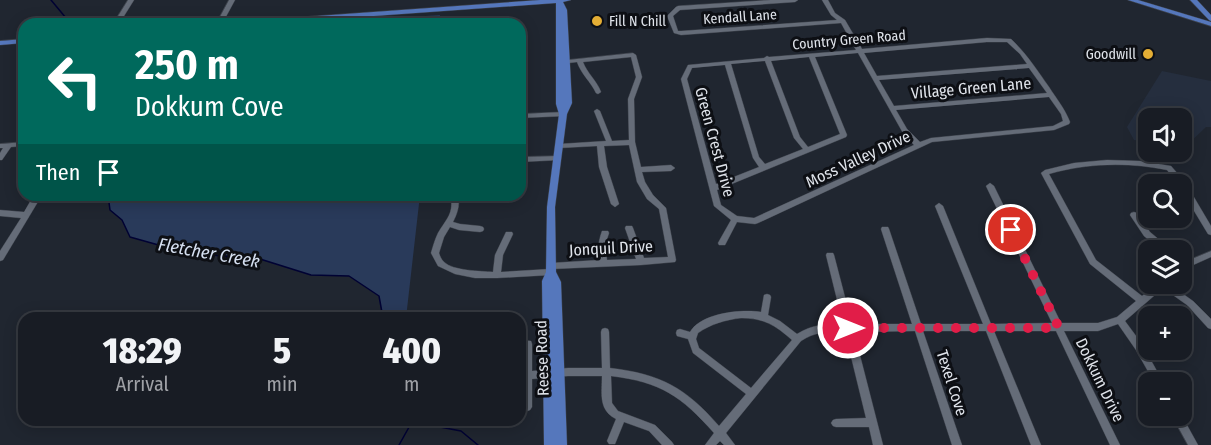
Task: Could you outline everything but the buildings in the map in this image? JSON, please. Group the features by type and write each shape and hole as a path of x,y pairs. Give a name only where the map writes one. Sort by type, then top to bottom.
{"main road":[{"name":"Reese Road","path":"550,445 556,282 551,269 551,207 563,114 564,10 559,0"},
{"path":"314,18 568,0"},
{"path":"1131,0 1211,24"},
{"path":"1193,0 1211,19"},
{"path":"0,43 18,42"},
{"name":"Reese Road","path":"554,373 561,445"}],"street":[{"path":"120,18 131,0"},
{"path":"222,18 232,0"},
{"name":"Kendall Lane","path":"795,0 674,10 670,16 676,32 843,21"},
{"path":"825,0 833,14 843,21 905,131 918,145"},
{"name":"Country Green Road","path":"690,66 860,50 1009,40 1030,66"},
{"path":"562,62 633,55 639,77 631,99 632,142 639,170 671,168"},
{"path":"714,188 844,135 811,55"},
{"path":"767,58 797,138 807,150"},
{"path":"580,61 581,69 593,81 598,92"},
{"path":"727,62 756,158 764,168"},
{"name":"Green Crest Drive","path":"690,66 684,79 718,206 735,219"},
{"path":"875,78 1030,66 1052,95"},
{"name":"Village Green Lane","path":"892,108 1052,95"},
{"name":"Moss Valley Drive","path":"735,219 755,220 765,217 931,140 1054,128 1067,122 1052,95"},
{"path":"597,111 610,143"},
{"path":"526,116 563,114"},
{"path":"559,146 632,142"},
{"path":"0,146 18,144"},
{"path":"600,144 603,167 615,204"},
{"path":"0,158 9,145"},
{"path":"526,160 557,158"},
{"path":"1142,301 1093,262 1045,173 1120,162 1169,168 1174,174"},
{"name":"Jonquil Drive","path":"449,223 439,238 435,257 440,266 450,272 497,274 672,260 662,208 650,197 639,170"},
{"name":"Dokkum Drive","path":"990,186 1115,445"},
{"path":"0,258 34,201"},
{"path":"456,201 457,204 449,223 459,227 480,228"},
{"path":"1192,201 1211,232"},
{"path":"939,206 1036,445"},
{"path":"0,213 26,215"},
{"path":"1134,215 1154,240"},
{"path":"722,243 735,219"},
{"path":"629,228 641,262"},
{"name":"Texel Cove","path":"885,229 957,445"},
{"path":"603,264 601,245 605,233"},
{"path":"497,274 500,255 508,234"},
{"path":"1192,261 1211,254"},
{"path":"830,255 878,445"},
{"path":"710,445 797,339 814,329 1098,327 1120,320 1151,294"},
{"path":"1177,294 1211,325"},
{"path":"764,317 767,297"},
{"path":"692,336 702,325 718,317 764,317 797,339"},
{"path":"1120,320 1153,372"},
{"path":"605,332 605,401 612,412 649,427 669,445"},
{"path":"680,333 692,336"},
{"path":"692,336 694,347 699,353 751,393"},
{"path":"526,365 526,388"},
{"path":"527,375 605,372 637,375 668,387 690,402 730,445"},
{"path":"612,441 621,417"},
{"path":"836,423 872,422"},
{"path":"1183,426 1193,445"}],"shaded area":[{"path":"440,15 440,18 397,18"},
{"path":"1162,71 1211,81 1211,127 1206,127 1192,140 1192,108 1139,108"},
{"path":"1138,109 1138,141 1134,140 1127,127"},
{"path":"109,201 419,201 407,312 382,312 379,296 349,276 311,275 260,259 187,253 130,237 122,220 110,210"}],"waterway":[{"name":"Fletcher Creek","path":"51,0 66,18"},
{"name":"Fletcher Creek","path":"109,201 110,210 122,220 130,237 187,253 260,259 311,275 349,276 379,296 382,312"},
{"path":"399,445 410,426"},
{"name":"Fletcher Creek","path":"439,426 461,431 478,445"}],"place":[{"name":"Fill N Chill","path":"597,21"},
{"name":"Goodwill","path":"1148,54"}],"route":[{"path":"848,328 1059,328 1011,230"}]}
